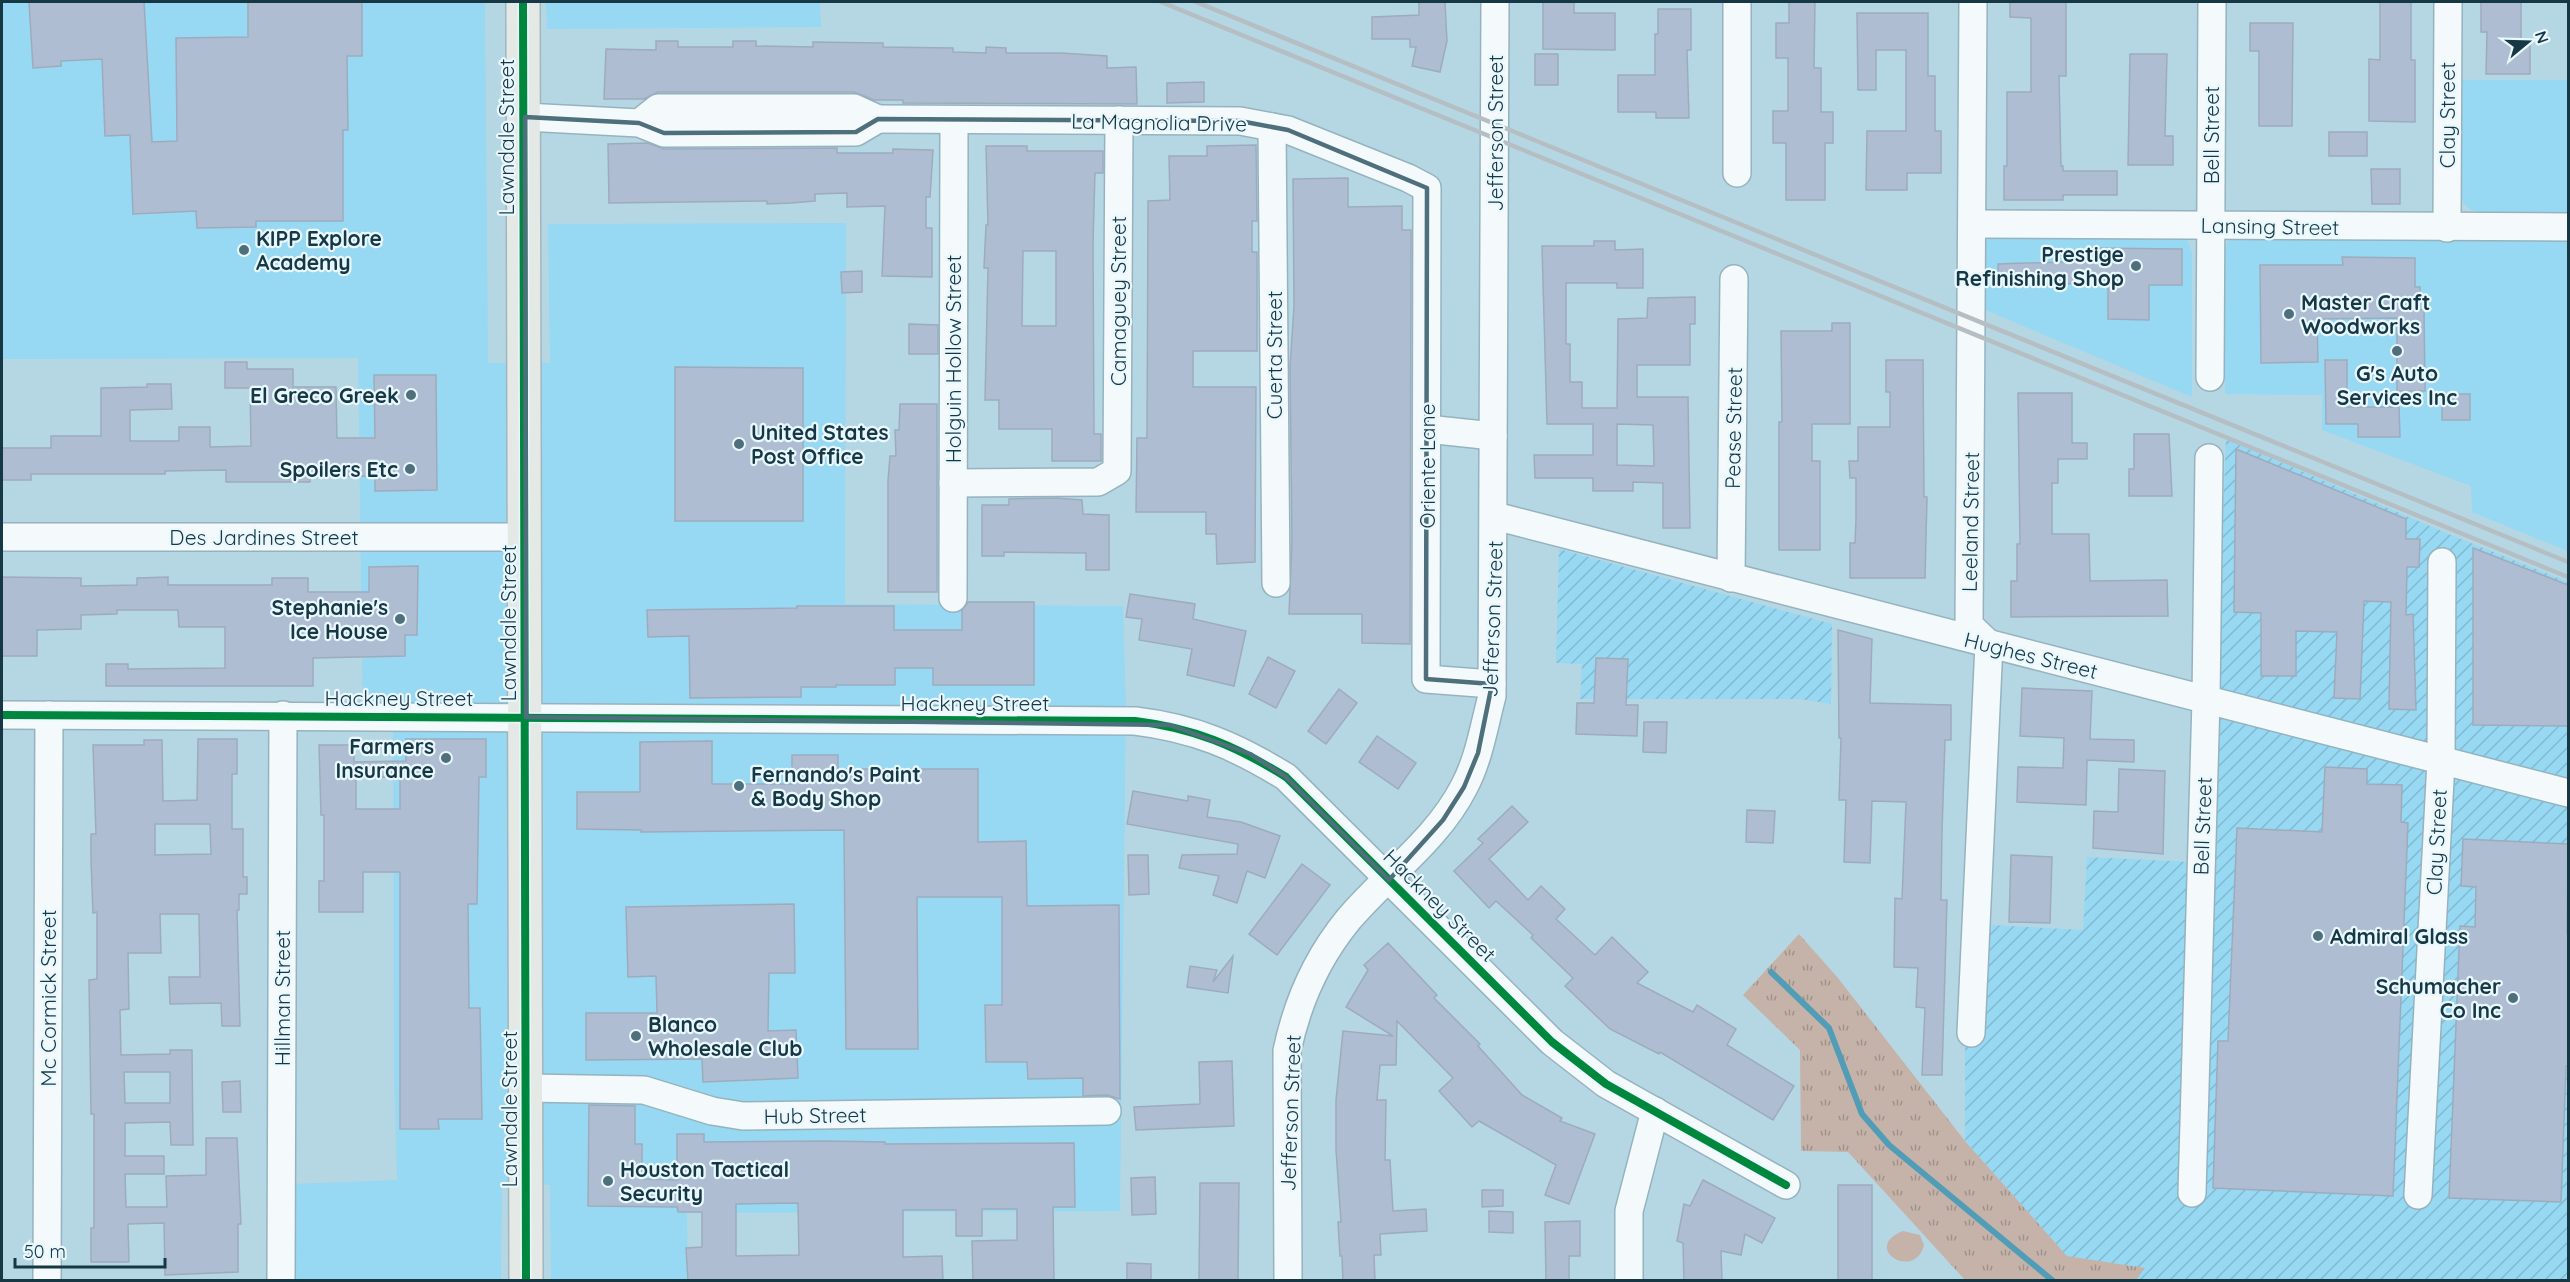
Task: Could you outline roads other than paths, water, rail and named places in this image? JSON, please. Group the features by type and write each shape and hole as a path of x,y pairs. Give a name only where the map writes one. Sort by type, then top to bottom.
{"main road":[{"name":"Lawndale Street","path":"523,2 526,1281"}],"street":[{"name":"Jefferson Street","path":"1288,1281 1287,1051 1293,1024 1322,957 1348,920 1389,880 1443,820 1464,787 1478,753 1492,696 1495,516 1493,436 1495,2"},
{"path":"1737,2 1737,173"},
{"name":"Leeland Street","path":"1973,2 1969,625 1989,644"},
{"name":"Bell Street","path":"2210,376 2212,2"},
{"name":"Clay Street","path":"2446,228 2448,2"},
{"name":"La Magnolia Drive","path":"525,117 639,123 664,133 856,132 878,119 1240,121 1299,134 1408,178 1427,188"},
{"name":"Holguin Hollow Street","path":"953,598 954,120"},
{"name":"Camaguey Street","path":"953,483 1098,482 1117,471 1119,120"},
{"name":"Cuerta Street","path":"1272,127 1276,583"},
{"name":"Oriente Lane","path":"1427,188 1426,679 1492,684"},
{"name":"Lansing Street","path":"1972,224 2568,227"},
{"name":"Pease Street","path":"1731,578 1734,279"},
{"path":"1427,429 1493,436"},
{"name":"Bell Street","path":"2192,1193 2206,700 2209,458"},
{"name":"Hughes Street","path":"1495,516 2568,793"},
{"name":"Des Jardines Street","path":"2,537 526,537"},
{"name":"Clay Street","path":"2418,1195 2441,761 2442,562"},
{"path":"1971,1033 1989,644"},
{"name":"Hackney Street","path":"2,715 1135,721 1170,725 1208,736 1250,754 1286,777 1552,1042 1606,1084 1786,1185"},
{"name":"Mc Cormick Street","path":"47,1281 49,715"},
{"name":"Hillman Street","path":"280,1281 283,715"},
{"name":"Hub Street","path":"527,1088 644,1090 712,1111 743,1116 1107,1111"},
{"path":"1629,1281 1629,1211 1655,1111"}],"waterway":[{"path":"1771,972 1829,1028 1862,1114 1889,1145 2052,1280"}],"railway":[{"path":"1161,2 2568,577"},
{"path":"1196,2 2568,562"}],"place":[{"name":"KIPP Explore Academy","path":"244,250"},
{"name":"Prestige Refinishing Shop","path":"2136,266"},
{"name":"Master Craft Woodworks","path":"2289,314"},
{"name":"G's Auto Services Inc","path":"2397,351"},
{"name":"El Greco Greek","path":"411,395"},
{"name":"United States Post Office","path":"739,444"},
{"name":"Spoilers Etc","path":"410,469"},
{"name":"Stephanie's Ice House","path":"400,619"},
{"name":"Farmers Insurance","path":"446,758"},
{"name":"Fernando's Paint & Body Shop","path":"739,786"},
{"name":"Admiral Glass","path":"2318,936"},
{"name":"Schumacher Co Inc","path":"2513,998"},
{"name":"Blanco Wholesale Club","path":"636,1036"},
{"name":"Houston Tactical Security","path":"608,1181"}]}
